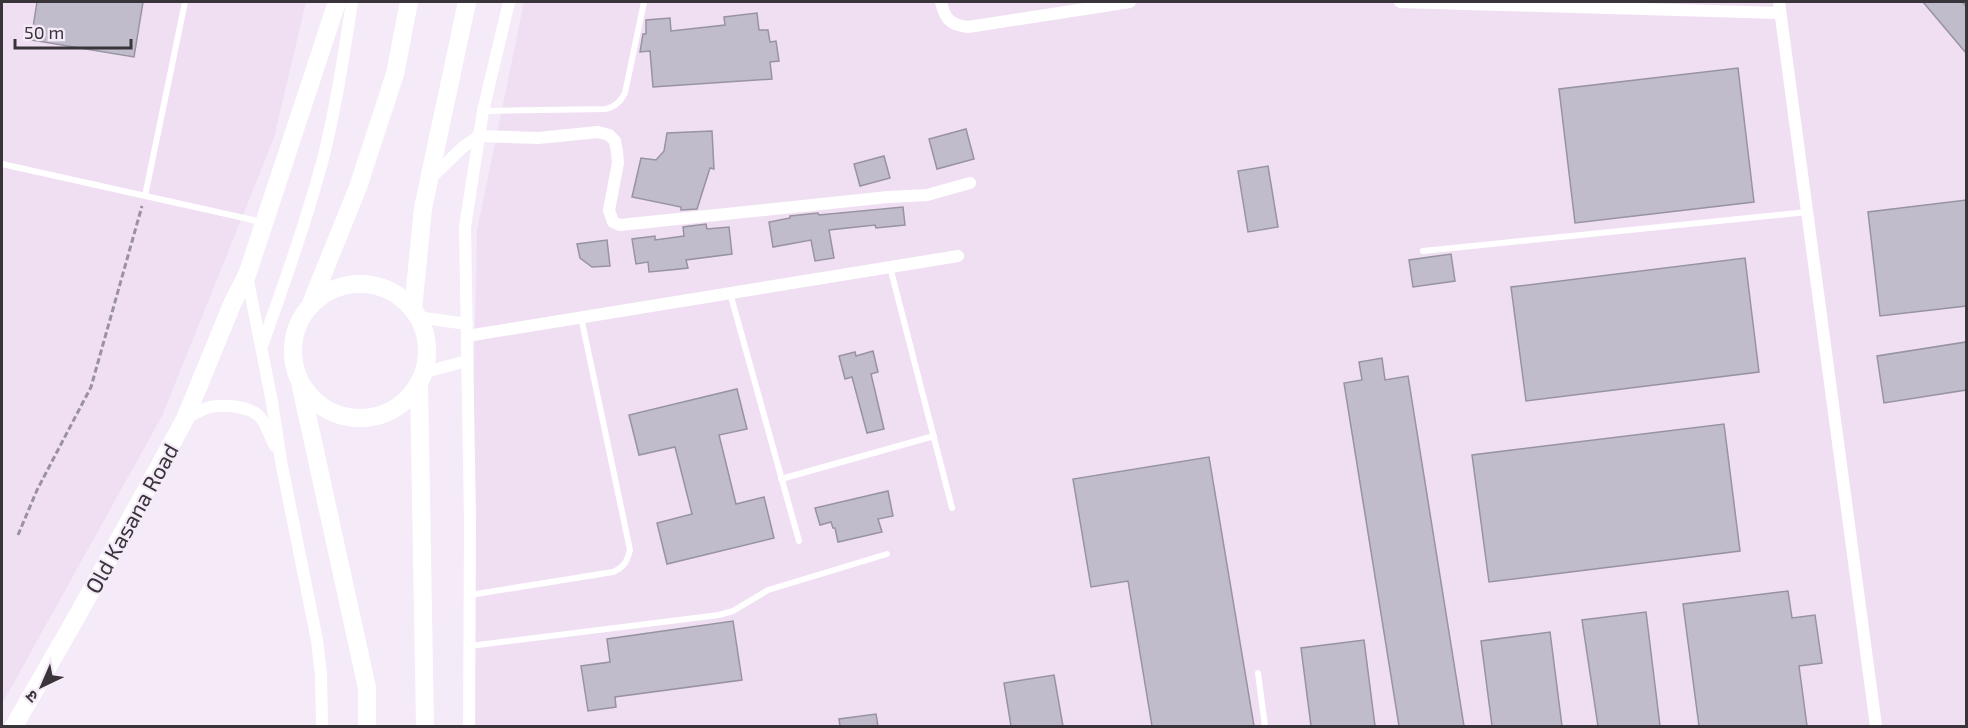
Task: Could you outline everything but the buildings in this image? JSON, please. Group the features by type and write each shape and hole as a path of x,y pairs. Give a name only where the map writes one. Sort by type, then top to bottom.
{"main road":[{"name":"Old Kasana Road","path":"14,726 80,611 184,419 233,302 247,275 337,2"},
{"path":"367,726 367,688 302,387 291,353 302,314 312,301 358,187 395,74 409,2"},
{"path":"415,313 423,208 467,2"},
{"path":"312,301 328,290 364,283 391,291 415,313 425,331 427,342 422,377 425,726"},
{"path":"302,387 332,413 364,419 396,409 413,394 422,377"}],"street":[{"path":"262,347 296,249 322,159 343,62 352,2"},
{"path":"469,726 470,596 465,227 483,111 509,2"},
{"path":"941,2 948,20 956,26 968,27 1130,2"},
{"path":"1400,2 1779,7 1876,726"},
{"path":"430,179 463,147 479,136 538,138 598,132 609,135 615,141 618,163 609,210 613,222 620,225 888,197 927,195 970,183"},
{"path":"415,313 467,330 580,317 958,256"},
{"path":"247,275 317,640 321,675 322,726"},
{"path":"422,377 467,361"},
{"path":"184,419 210,407 229,406 252,411 266,426 281,461"}],"lane":[{"path":"145,196 185,2"},
{"path":"483,111 613,107 620,102 625,93 645,2"},
{"path":"2,164 263,222"},
{"path":"1423,251 1807,212"},
{"path":"890,267 952,507"},
{"path":"730,293 799,541"},
{"path":"470,596 613,572 623,567 627,560 630,550 580,317"},
{"path":"782,479 934,436"},
{"path":"469,646 719,615 733,611 768,590 887,554"},
{"path":"1258,673 1265,726"}],"path":[{"path":"18,535 37,490 91,387 145,196"}],"shaded area":[{"path":"2,2 306,2 274,138 162,416 2,704"},
{"path":"524,2 1956,2 1966,18 1966,726 467,726 477,230"}]}
